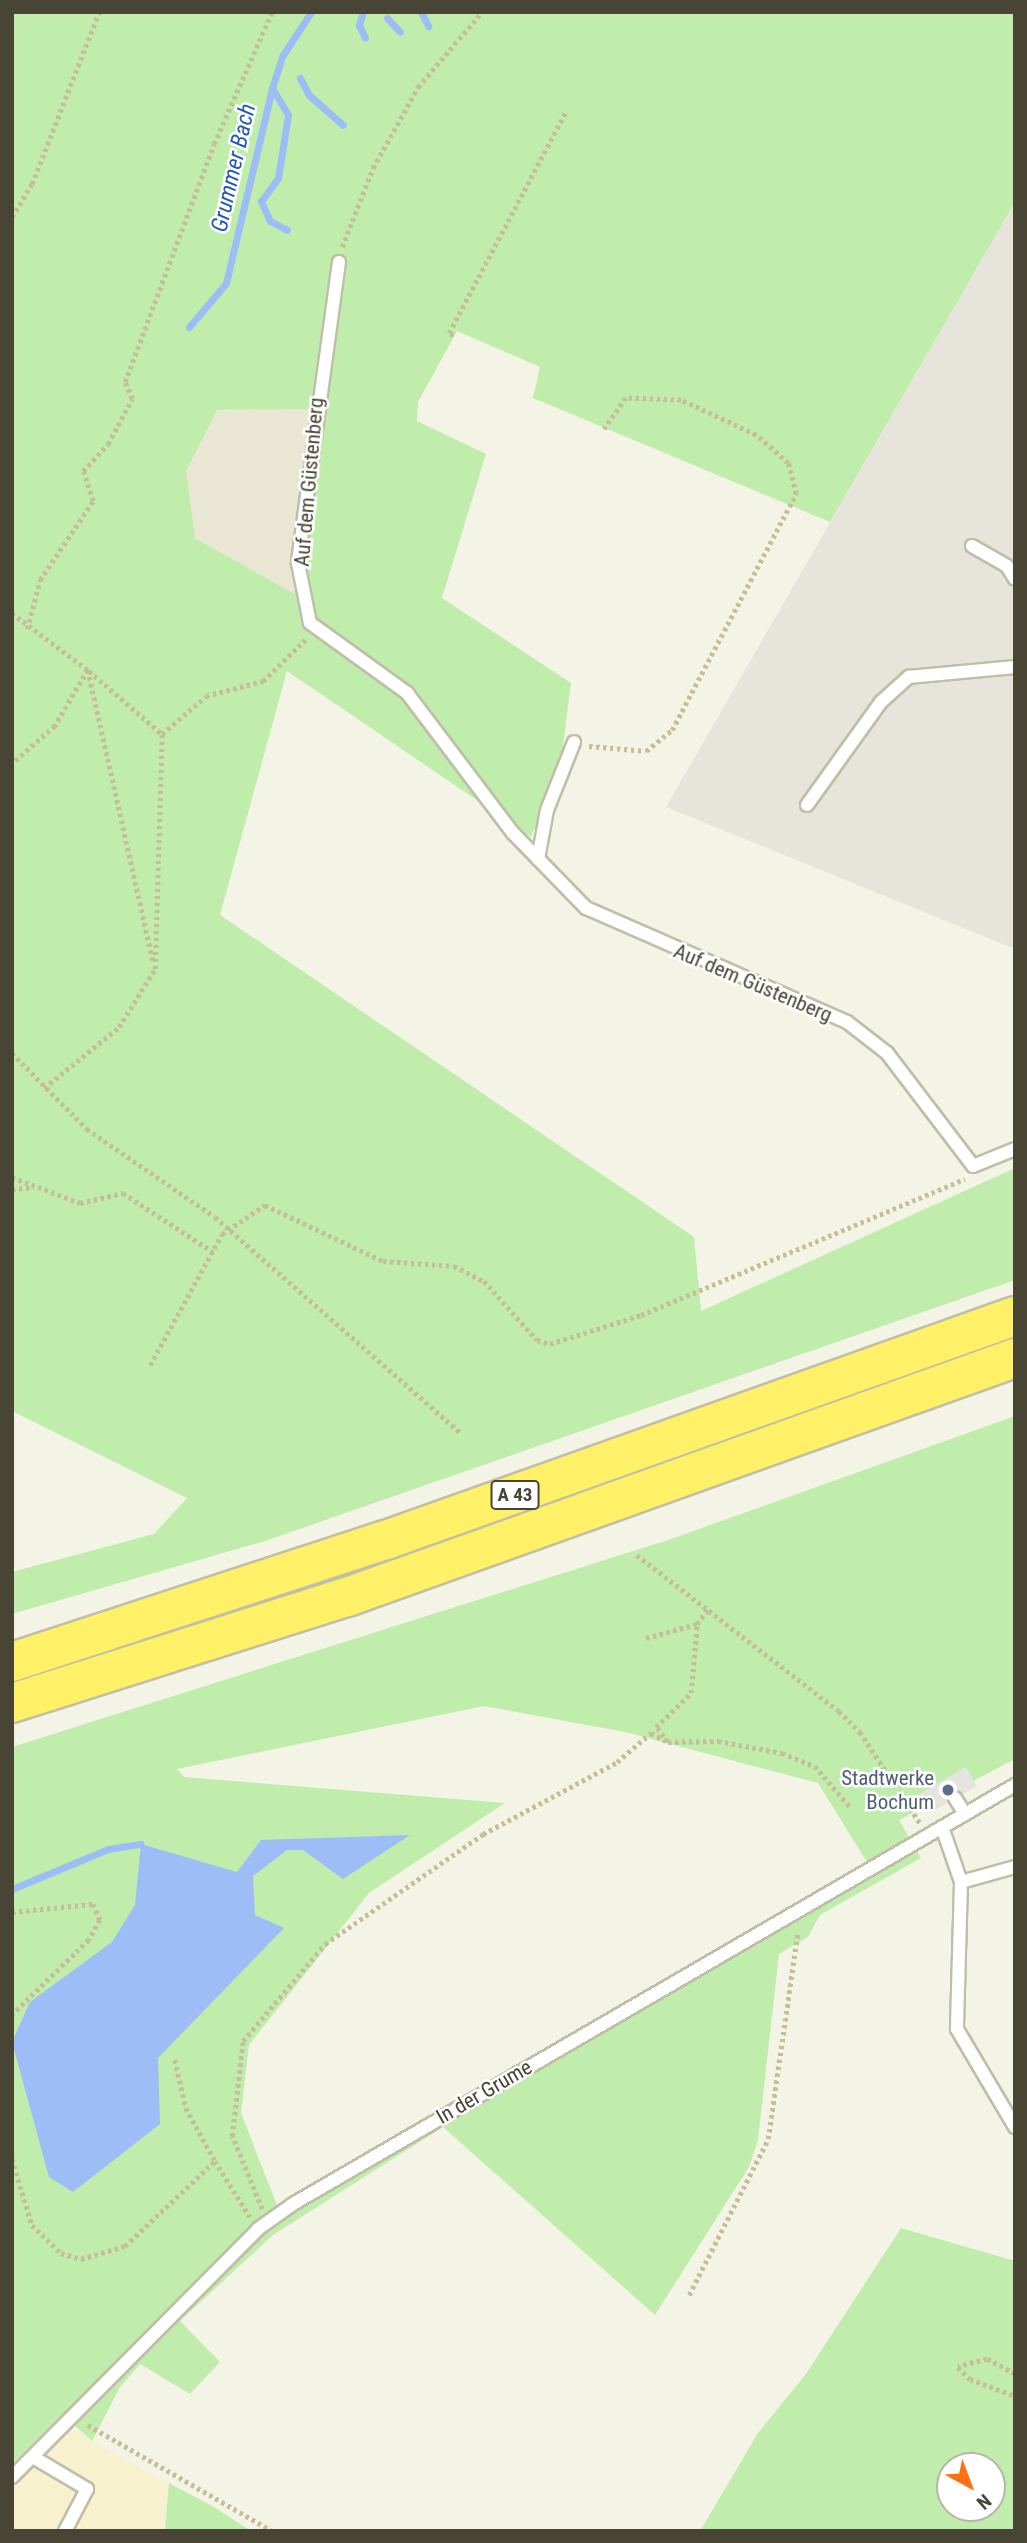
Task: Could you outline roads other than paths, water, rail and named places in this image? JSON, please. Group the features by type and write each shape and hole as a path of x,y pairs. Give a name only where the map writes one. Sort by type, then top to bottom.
{"highway":[{"name":"A 43","path":"12,1662 386,1540 1015,1316"},
{"name":"A 43","path":"12,1703 346,1597 1015,1358"}],"lane":[{"name":"Auf dem Güstenberg","path":"339,262 298,564 310,623 407,693 561,889 611,923 847,1022 887,1053 973,1166 1015,1149"},
{"path":"972,546 1007,566 1015,579"},
{"path":"807,805 881,702 909,677 1015,667"},
{"path":"538,859 547,810 574,742"},
{"name":"In der Grume","path":"12,2477 75,2417 263,2226 342,2174 798,1913 1015,1785"},
{"path":"955,1798 965,1814"},
{"path":"942,1827 961,1882 957,2029 1015,2127"},
{"path":"961,1882 1015,1867"},
{"path":"33,2457 87,2489 65,2531"}],"water":[{"path":"410,1835 343,1879 303,1850 287,1850 253,1876 255,1915 284,1928 158,2058 160,2124 73,2192 49,2177 12,2042 30,2002 112,1942 135,1905 141,1844 237,1872 261,1840"}],"waterway":[{"name":"Grummer Bach","path":"189,327 226,283 272,88 283,55 311,12"},
{"path":"363,12 359,25 365,38"},
{"path":"421,12 428,26"},
{"path":"387,18 400,32"},
{"path":"300,78 309,95 343,125"},
{"path":"272,88 288,115 278,178 261,201 270,221 287,230"},
{"name":"Grummer Bach","path":"12,1889 108,1849 141,1844"}],"place":[{"name":"Stadtwerke Bochum","path":"948,1790"}]}
